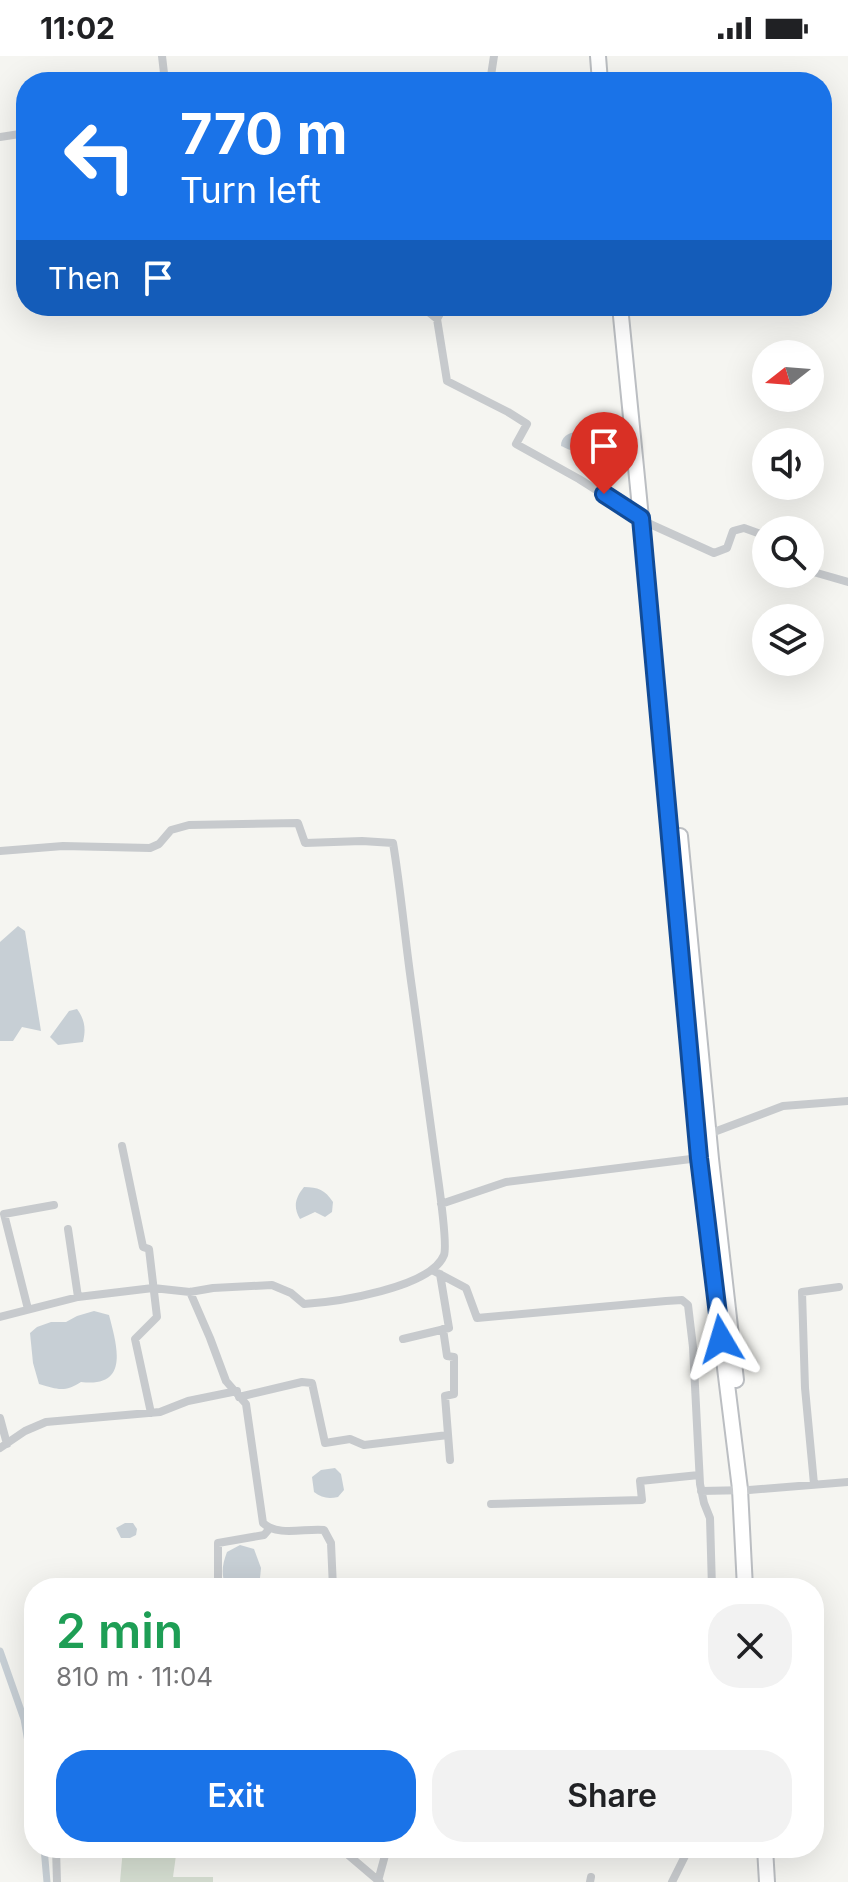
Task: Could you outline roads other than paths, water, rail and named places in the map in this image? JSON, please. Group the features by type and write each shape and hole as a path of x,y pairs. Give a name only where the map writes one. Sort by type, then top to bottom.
{"main road":[{"path":"621,316 645,521"},
{"path":"629,316 645,521 704,1135 711,1159 752,1578"},
{"path":"704,1135 699,1158 745,1490 745,1578"},
{"path":"758,1858 759,1882"},
{"path":"766,1858 767,1882"}],"street":[{"path":"433,316 437,319"},
{"path":"439,316 447,381 527,424 516,444 645,521 714,553 727,548 733,531 744,528 752,531"},
{"path":"824,575 848,582"},
{"path":"0,851 63,846 150,848 159,844 171,830 189,825 298,823 305,843 393,843 441,1204 444,1256 436,1272 449,1328 403,1339"},
{"path":"704,1135 783,1106 848,1101"},
{"path":"122,1146 143,1247 149,1249 157,1317 135,1339 151,1413"},
{"path":"441,1204 506,1182 699,1158"},
{"path":"28,1309 4,1214 54,1205"},
{"path":"68,1229 78,1297"},
{"path":"0,1317 78,1297 153,1288 190,1292 272,1285 291,1293 304,1304 331,1303 396,1287 436,1272 466,1288 477,1318 682,1300 688,1305 693,1347 699,1475 710,1518 712,1578"},
{"path":"814,1484 805,1388 802,1292 839,1287"},
{"path":"190,1292 226,1381 246,1404 263,1523 281,1531 324,1530 331,1543 333,1578"},
{"path":"443,1329 447,1356 454,1357 454,1394 445,1396 450,1460"},
{"path":"0,1418 3,1446 46,1422 160,1412 188,1401 302,1382 312,1383 325,1443 350,1439 364,1445 448,1435"},
{"path":"491,1504 642,1500 640,1481 699,1475"},
{"path":"701,1491 848,1482"},
{"path":"218,1578 218,1543 264,1535 270,1528"},
{"path":"56,1858 57,1882"},
{"path":"352,1858 379,1881 385,1858"},
{"path":"672,1882 684,1858"}],"waterway":[{"path":"0,1651 24,1719"},
{"path":"45,1858 47,1882"}]}
